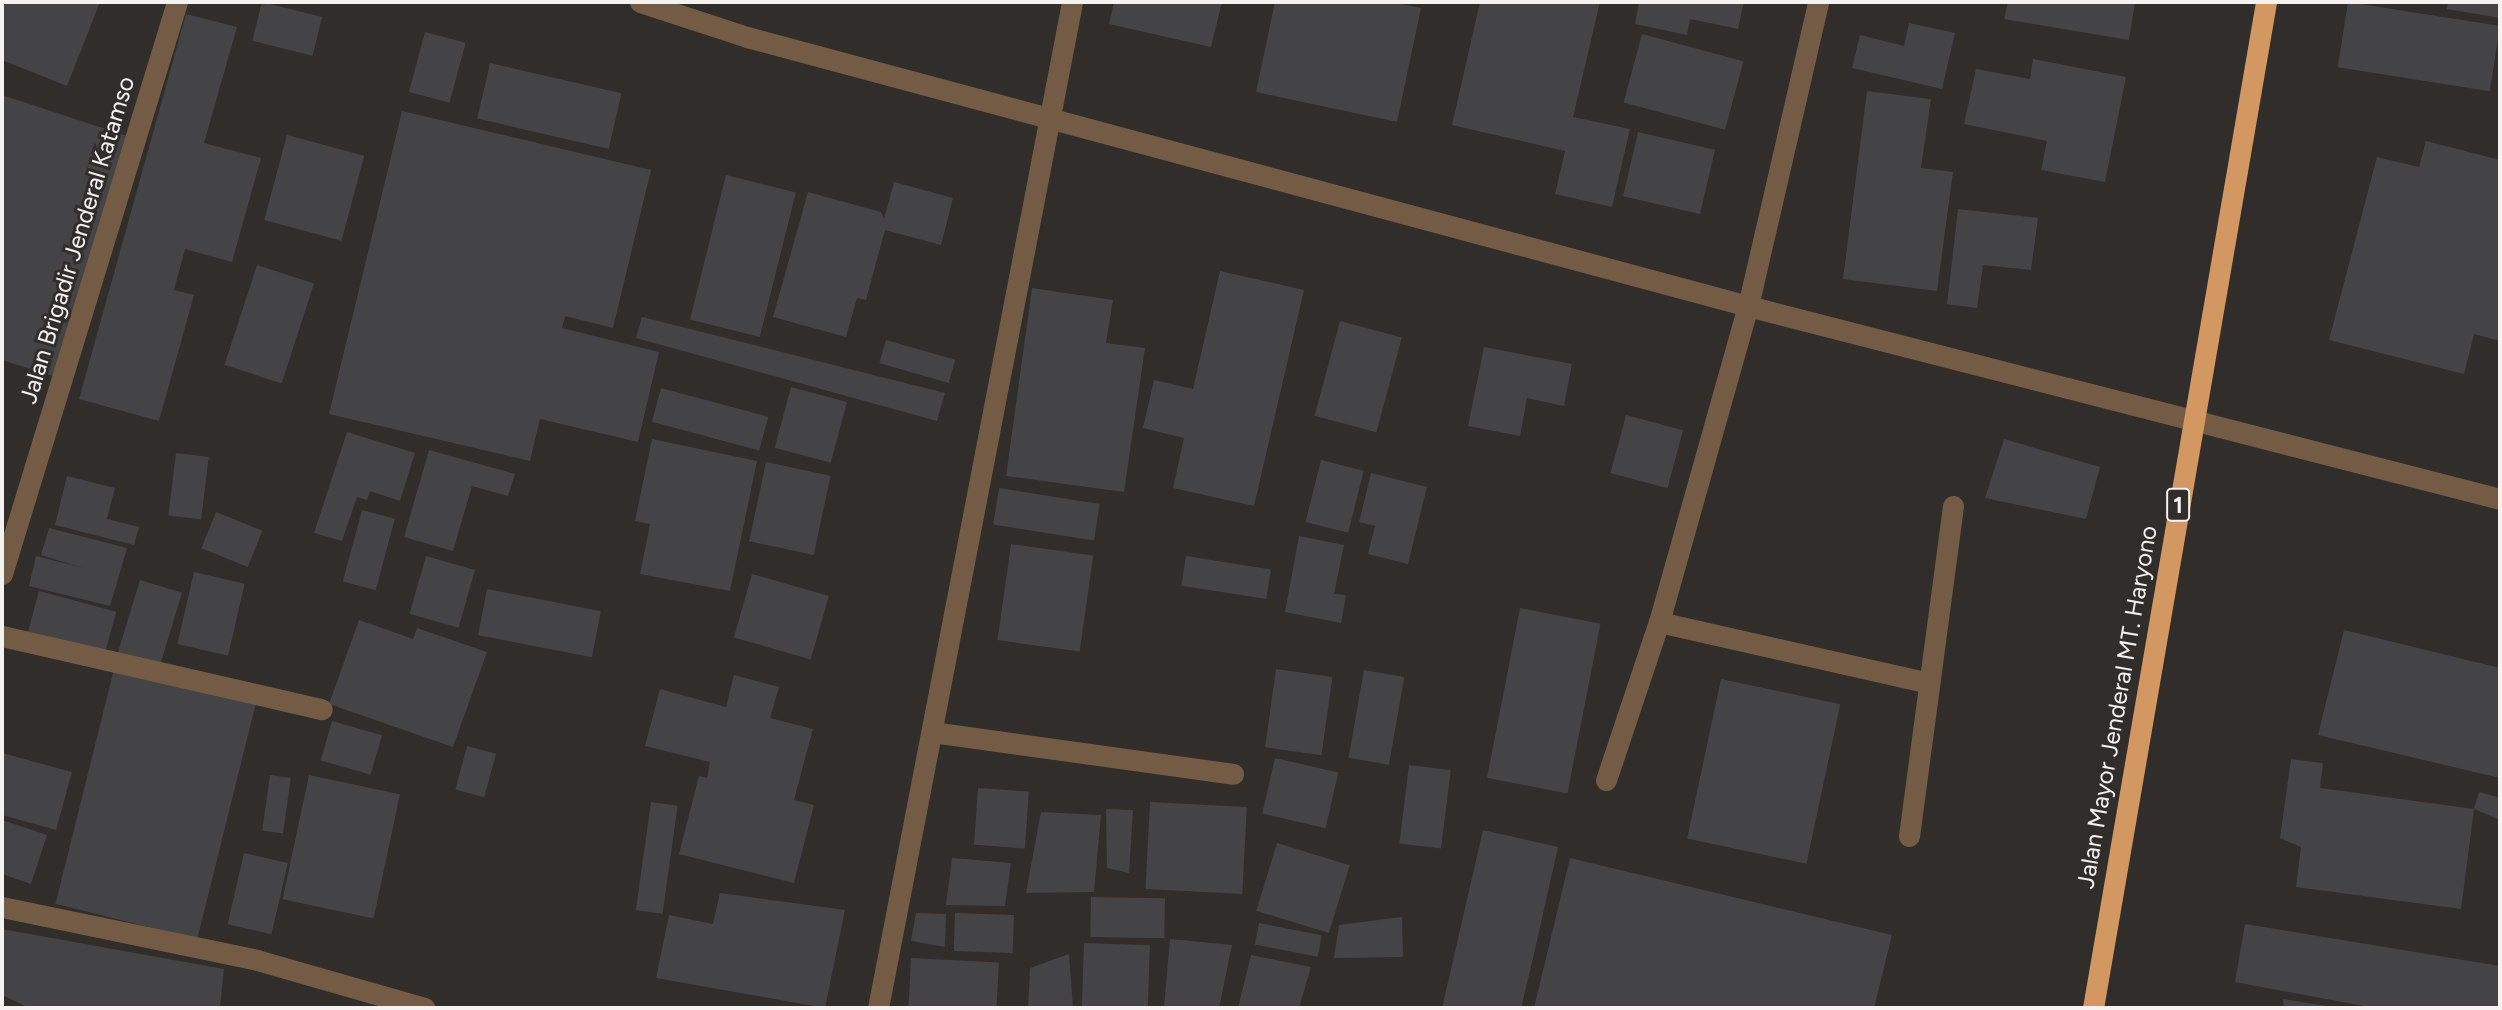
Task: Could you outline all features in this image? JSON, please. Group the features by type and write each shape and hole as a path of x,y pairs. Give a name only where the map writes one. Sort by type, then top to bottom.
{"highway":[{"name":"Jalan Mayor Jenderal MT. Haryono","path":"2093,1008 2191,423 2266,2"}],"street":[{"name":"Jalan Brigadir Jenderal Katamso","path":"2,573 177,2"},
{"path":"640,2 747,37 1050,114 1748,306 2191,423 2500,499"},
{"path":"878,1008 1072,2"},
{"path":"1606,780 1659,621 1748,306 1818,2"},
{"path":"1909,836 1953,506"},
{"path":"1659,621 1929,683"},
{"path":"2,636 322,709"},
{"path":"932,732 1233,774"},
{"path":"2,907 257,960 424,1008"}],"building":[{"path":"2,2 100,2 67,86 2,60"},
{"path":"262,2 322,17 312,56 252,41"},
{"path":"1114,2 1222,2 1211,47 1109,24"},
{"path":"1275,2 1392,2 1421,8 1397,122 1256,92"},
{"path":"1480,2 1600,2 1573,117 1630,129 1612,207 1555,194 1565,151 1452,125"},
{"path":"1639,2 1744,2 1738,29 1690,19 1687,35 1635,24"},
{"path":"2008,2 2135,2 2129,40 2004,19"},
{"path":"2348,2 2500,26 2490,91 2338,67"},
{"path":"2448,2 2500,2 2500,18 2447,9"},
{"path":"186,14 237,27 204,143 261,158 232,262 185,249 174,290 194,295 159,421 79,399"},
{"path":"1909,23 1955,33 1942,89 1852,68 1860,35 1904,46"},
{"path":"425,32 466,43 450,103 409,92"},
{"path":"1642,34 1743,61 1725,130 1624,103"},
{"path":"2033,59 2126,77 2105,182 2041,170 2047,141 1964,124 1976,69 2030,79"},
{"path":"490,63 622,93 609,149 477,119"},
{"path":"1867,91 1931,99 1921,168 1953,172 1937,291 1843,279"},
{"path":"2,95 130,137 59,378 2,360"},
{"path":"402,111 651,170 613,328 565,316 562,328 659,352 638,442 540,419 530,461 329,414"},
{"path":"1638,132 1715,150 1700,214 1623,196"},
{"path":"287,135 364,156 341,241 264,220"},
{"path":"2426,141 2500,160 2500,341 2474,334 2464,374 2329,340 2377,157 2419,167"},
{"path":"726,175 796,192 760,337 690,320"},
{"path":"894,182 953,198 941,245 885,230 866,300 857,298 846,337 773,317 808,192 881,212 884,219"},
{"path":"1958,209 2038,218 2031,270 1983,265 1977,308 1947,304"},
{"path":"257,265 314,284 282,383 225,365"},
{"path":"1220,271 1304,290 1254,506 1173,488 1184,438 1143,428 1154,380 1193,389"},
{"path":"1032,288 1113,300 1106,343 1145,348 1124,492 1006,476"},
{"path":"642,317 945,393 937,421 636,338"},
{"path":"1340,321 1402,338 1376,432 1315,416"},
{"path":"886,340 955,360 949,383 879,363"},
{"path":"1484,347 1572,364 1564,406 1527,398 1520,436 1468,426"},
{"path":"791,387 847,402 831,463 775,448"},
{"path":"661,388 768,417 759,451 652,422"},
{"path":"1626,415 1683,430 1667,488 1610,473"},
{"path":"347,432 415,453 400,501 370,491 367,500 357,497 342,541 314,533"},
{"path":"652,439 757,461 730,591 640,574 650,524 635,521"},
{"path":"2004,439 2100,467 2086,519 1985,498"},
{"path":"429,450 515,474 508,496 472,486 453,551 404,537"},
{"path":"176,453 209,457 201,520 168,516"},
{"path":"1321,460 1364,471 1348,533 1306,522"},
{"path":"766,462 831,476 814,555 749,541"},
{"path":"1371,473 1427,487 1408,564 1368,554 1375,526 1359,522"},
{"path":"67,476 115,488 107,519 139,527 134,545 55,525"},
{"path":"999,488 1100,504 1094,541 993,525"},
{"path":"362,510 395,519 376,590 343,581"},
{"path":"216,512 262,531 248,567 201,548"},
{"path":"49,528 127,548 110,606 29,586 36,556 83,568 41,555"},
{"path":"1299,536 1344,545 1334,594 1346,595 1341,623 1285,612"},
{"path":"1011,544 1093,556 1080,652 998,640"},
{"path":"426,556 475,570 458,628 409,614"},
{"path":"1186,556 1271,569 1266,599 1181,586"},
{"path":"194,572 245,584 228,656 177,644"},
{"path":"752,574 829,596 811,659 734,637"},
{"path":"140,580 182,593 160,666 117,654"},
{"path":"487,589 601,611 592,657 478,635"},
{"path":"39,591 116,612 103,660 26,639"},
{"path":"1520,608 1600,624 1567,793 1487,778"},
{"path":"359,620 413,639 417,628 487,652 453,747 329,704"},
{"path":"2344,630 2500,668 2500,778 2318,735"},
{"path":"114,669 256,704 197,939 55,904"},
{"path":"1276,669 1332,677 1321,755 1265,747"},
{"path":"1364,670 1404,677 1389,765 1349,758"},
{"path":"734,675 779,687 770,718 813,729 794,800 814,805 794,883 679,854 699,776 707,778 710,762 645,746 660,689 726,707"},
{"path":"1721,679 1840,704 1806,864 1687,838"},
{"path":"332,721 382,735 371,775 321,760"},
{"path":"467,746 496,754 484,797 455,789"},
{"path":"2,753 72,772 56,830 2,815"},
{"path":"1275,758 1338,773 1326,828 1262,814"},
{"path":"2291,759 2323,763 2320,788 2474,809 2461,909 2296,887 2301,847 2280,838"},
{"path":"1409,765 1451,770 1441,849 1399,843"},
{"path":"270,775 291,778 283,833 262,830"},
{"path":"309,775 400,794 374,919 283,899"},
{"path":"978,788 1029,792 1025,848 974,845"},
{"path":"2479,792 2500,798 2500,820 2474,809"},
{"path":"651,802 678,806 663,914 636,910"},
{"path":"1150,802 1247,807 1242,894 1145,889"},
{"path":"1106,809 1133,810 1129,873 1107,868"},
{"path":"1041,812 1101,815 1094,892 1026,893"},
{"path":"2,820 47,835 31,884 2,874"},
{"path":"1483,830 1558,847 1534,954 1521,1008 1442,1008"},
{"path":"1277,843 1350,865 1329,933 1256,911"},
{"path":"244,853 288,863 271,934 228,924"},
{"path":"952,858 1011,863 1005,906 946,905"},
{"path":"1570,858 1892,935 1874,1008 1534,1008"},
{"path":"720,893 845,910 825,1008 656,978 669,915 713,924"},
{"path":"1091,897 1165,898 1164,938 1090,937"},
{"path":"916,913 946,914 945,947 911,941"},
{"path":"955,913 1014,915 1013,953 954,951"},
{"path":"1402,917 1403,957 1334,958 1339,925"},
{"path":"1259,923 1322,935 1318,957 1255,945"},
{"path":"2245,924 2500,966 2500,1008 2374,1008 2235,982"},
{"path":"2,929 224,969 220,1008 29,1008 2,995"},
{"path":"1170,939 1232,945 1219,1008 1164,1007"},
{"path":"1084,943 1150,945 1148,1008 1082,1008"},
{"path":"1069,954 1073,1008 1028,1008 1030,968"},
{"path":"1251,955 1311,967 1299,1008 1238,1008"},
{"path":"911,958 999,963 997,1008 908,1008"},
{"path":"2283,999 2333,1007 2333,1008 2284,1008"}]}
